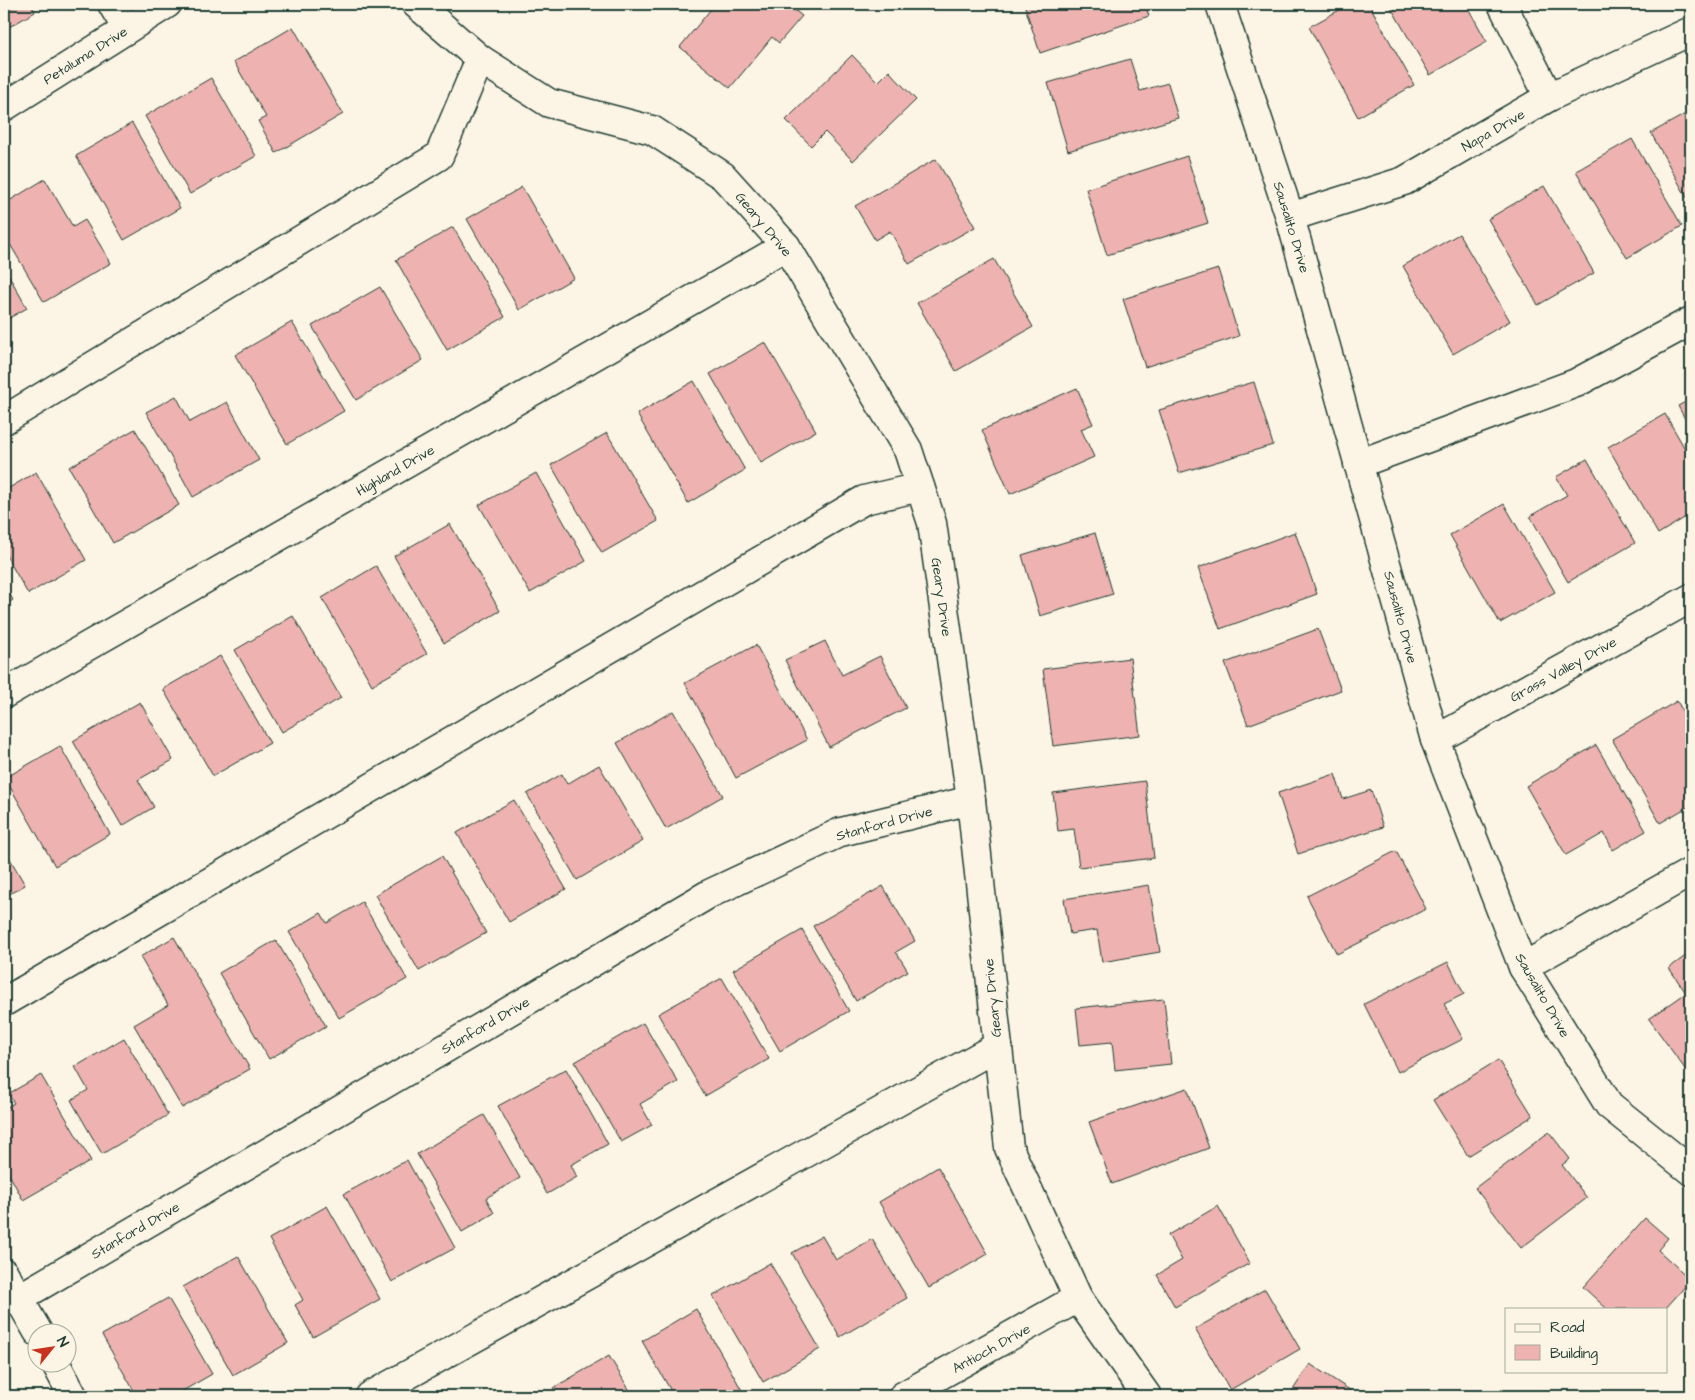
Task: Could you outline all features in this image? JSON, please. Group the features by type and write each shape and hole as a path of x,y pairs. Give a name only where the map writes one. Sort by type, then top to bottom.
{"street":[{"path":"112,4 127,29"},
{"name":"Petaluma Drive","path":"4,107 167,4"},
{"name":"Geary Drive","path":"416,4 480,59 549,103 652,130 723,176 786,246 908,450 932,523 971,800 1008,1148 1078,1298 1147,1396"},
{"name":"Sausalito Drive","path":"1220,4 1290,217 1435,740 1523,967 1608,1105 1691,1171"},
{"path":"1502,4 1549,97"},
{"name":"Napa Drive","path":"1290,217 1404,181 1549,97 1691,31"},
{"path":"4,420 439,156 480,59"},
{"name":"Highland Drive","path":"4,694 786,246"},
{"path":"1358,464 1576,383 1691,321"},
{"path":"4,1002 864,500 920,487"},
{"name":"Grass Valley Drive","path":"1435,740 1691,598"},
{"name":"Stanford Drive","path":"19,1298 709,894 841,832 971,800"},
{"path":"1523,967 1691,872"},
{"path":"370,1396 998,1046"},
{"path":"4,1273 32,1322"},
{"name":"Antioch Drive","path":"903,1396 1078,1298"},
{"path":"60,1372 73,1396"}],"building":[{"path":"4,4 31,4 35,12 4,30"},
{"path":"715,4 787,4 802,16 779,43 772,37 730,88 680,47"},
{"path":"1024,4 1145,4 1149,16 1040,53"},
{"path":"1350,4 1369,4 1414,85 1358,117 1309,27"},
{"path":"1389,4 1466,4 1487,42 1430,75"},
{"path":"293,27 343,114 276,153 258,121 266,117 234,62"},
{"path":"852,55 878,82 889,71 916,100 853,161 825,132 811,146 786,120"},
{"path":"1130,59 1140,91 1168,83 1178,118 1068,151 1048,83"},
{"path":"211,78 256,156 190,194 145,116"},
{"path":"1691,111 1691,205 1651,133"},
{"path":"132,123 180,208 124,240 76,156"},
{"path":"1632,139 1682,226 1627,258 1576,171"},
{"path":"1187,156 1208,223 1107,255 1086,189"},
{"path":"936,159 975,227 909,264 890,231 875,240 855,206"},
{"path":"45,179 73,227 85,220 111,263 44,302 4,234 4,204"},
{"path":"1544,186 1594,273 1538,305 1488,219"},
{"path":"522,187 574,278 519,310 467,219"},
{"path":"453,227 505,317 447,350 396,260"},
{"path":"1459,234 1510,321 1453,354 1403,266"},
{"path":"994,259 1033,327 956,371 917,303"},
{"path":"4,267 27,308 4,321"},
{"path":"1218,269 1239,336 1145,367 1123,299"},
{"path":"380,287 423,360 356,400 312,326"},
{"path":"292,322 344,411 287,444 235,355"},
{"path":"765,342 816,431 761,463 710,374"},
{"path":"694,381 745,470 688,503 637,414"},
{"path":"1254,382 1273,445 1179,473 1159,410"},
{"path":"1077,388 1093,424 1081,429 1094,457 1010,494 982,430"},
{"path":"176,396 190,422 227,402 259,460 193,497 146,412"},
{"path":"1691,399 1691,430 1678,406"},
{"path":"1665,414 1691,459 1691,514 1658,534 1608,447"},
{"path":"135,429 179,505 113,543 69,467"},
{"path":"607,433 658,521 602,553 551,465"},
{"path":"1587,459 1635,543 1568,582 1530,516 1567,495 1556,477"},
{"path":"36,472 86,560 28,594 4,552 4,491"},
{"path":"536,473 586,561 530,593 479,505"},
{"path":"1504,504 1555,592 1500,623 1450,535"},
{"path":"450,524 500,611 444,643 394,556"},
{"path":"1295,532 1317,594 1220,629 1198,568"},
{"path":"1095,533 1113,594 1040,616 1022,555"},
{"path":"376,566 427,654 372,685 322,598"},
{"path":"4,584 13,600 4,606"},
{"path":"293,616 341,698 282,732 235,650"},
{"path":"1318,629 1341,690 1248,725 1225,663"},
{"path":"825,641 842,675 880,656 906,708 829,747 785,660"},
{"path":"756,645 807,740 736,778 685,683"},
{"path":"220,656 270,743 213,776 163,689"},
{"path":"1130,658 1140,735 1053,746 1043,669"},
{"path":"1677,701 1691,726 1691,805 1660,823 1612,739"},
{"path":"140,702 173,760 138,780 154,807 122,826 73,741"},
{"path":"673,711 723,796 666,829 617,743"},
{"path":"1596,745 1646,831 1613,850 1604,833 1566,855 1526,786"},
{"path":"60,746 110,834 55,866 5,778"},
{"path":"599,765 643,841 577,880 527,794 562,774 567,784"},
{"path":"1335,774 1343,799 1371,790 1383,827 1298,854 1278,793"},
{"path":"1145,781 1154,858 1079,867 1074,829 1058,831 1053,793"},
{"path":"514,800 566,889 509,922 457,833"},
{"path":"4,848 25,885 4,897"},
{"path":"1396,851 1426,909 1337,954 1307,896"},
{"path":"442,856 486,933 419,971 375,895"},
{"path":"1149,885 1160,952 1102,962 1097,930 1070,934 1064,899"},
{"path":"883,886 915,941 896,952 908,971 856,1001 813,926"},
{"path":"362,902 407,979 339,1018 289,932 321,913 327,923"},
{"path":"802,930 849,1011 780,1051 733,970"},
{"path":"174,937 250,1069 182,1108 134,1025 168,1005 140,957"},
{"path":"276,940 326,1026 269,1059 219,973"},
{"path":"1691,952 1691,1064 1685,1069 1649,1019 1686,993 1669,968"},
{"path":"1448,962 1464,994 1444,1004 1463,1039 1398,1072 1364,1004"},
{"path":"722,978 769,1059 705,1096 658,1014"},
{"path":"1164,999 1171,1064 1115,1070 1112,1042 1080,1045 1076,1008"},
{"path":"643,1023 678,1082 640,1104 652,1125 621,1142 575,1062"},
{"path":"124,1038 168,1115 102,1154 71,1100 88,1090 75,1067"},
{"path":"1498,1060 1533,1116 1468,1156 1433,1100"},
{"path":"566,1069 608,1144 571,1165 577,1177 547,1194 498,1106"},
{"path":"41,1075 91,1161 23,1200 4,1165 4,1109 14,1103 8,1094"},
{"path":"1187,1088 1209,1148 1112,1184 1089,1122"},
{"path":"484,1115 520,1178 486,1198 494,1213 462,1232 417,1154"},
{"path":"1549,1132 1570,1159 1562,1165 1587,1198 1521,1248 1475,1188"},
{"path":"407,1160 455,1248 392,1282 344,1194"},
{"path":"938,1167 988,1254 929,1288 879,1202"},
{"path":"327,1206 380,1299 313,1337 295,1305 303,1300 269,1239"},
{"path":"1218,1206 1250,1263 1175,1307 1157,1275 1182,1260 1168,1235"},
{"path":"1645,1218 1668,1238 1658,1250 1691,1280 1666,1308 1606,1308 1583,1287"},
{"path":"822,1236 836,1260 872,1239 907,1298 840,1337 792,1253"},
{"path":"238,1256 288,1343 233,1375 183,1287"},
{"path":"770,1263 820,1349 763,1382 713,1296"},
{"path":"1265,1289 1300,1349 1230,1390 1195,1329"},
{"path":"168,1298 212,1374 174,1396 137,1396 102,1335"},
{"path":"696,1309 744,1394 740,1396 674,1396 642,1341"},
{"path":"609,1356 633,1396 558,1396 553,1388"},
{"path":"1310,1364 1359,1396 1289,1396"}]}
